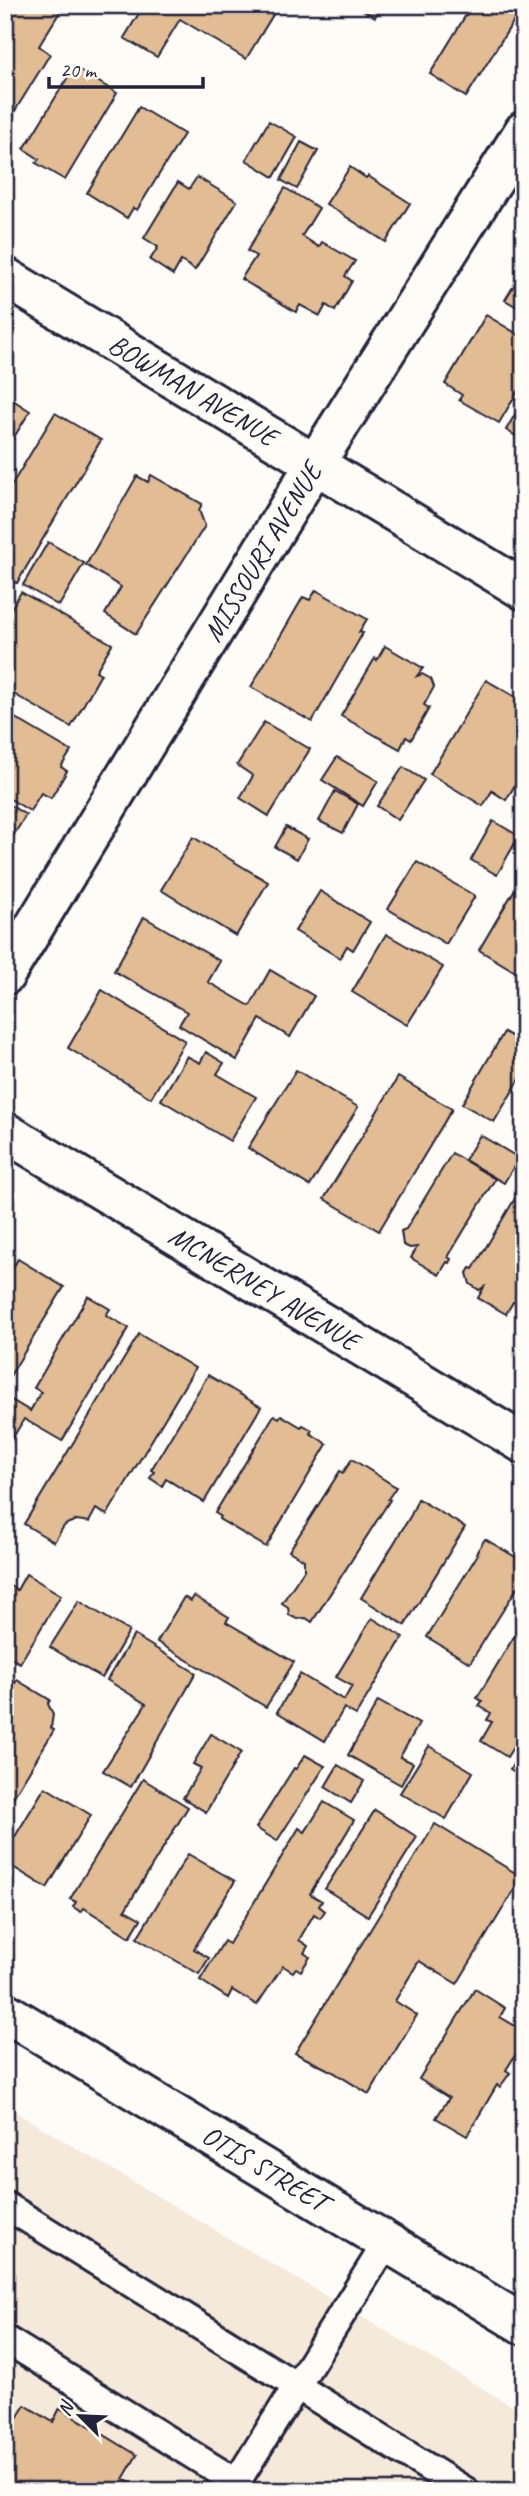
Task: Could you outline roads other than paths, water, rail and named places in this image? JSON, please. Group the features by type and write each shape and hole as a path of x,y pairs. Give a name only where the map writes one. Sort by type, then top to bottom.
{"street":[{"name":"MISSOURI AVENUE","path":"5,975 315,464 524,131"},
{"name":"BOWMAN AVENUE","path":"5,277 524,590"},
{"name":"MCNERNEY AVENUE","path":"5,1132 524,1444"},
{"name":"OTIS STREET","path":"5,2012 524,2325"}],"lane":[{"path":"5,2205 466,2491"},
{"path":"5,2339 234,2486 387,2242"}]}
